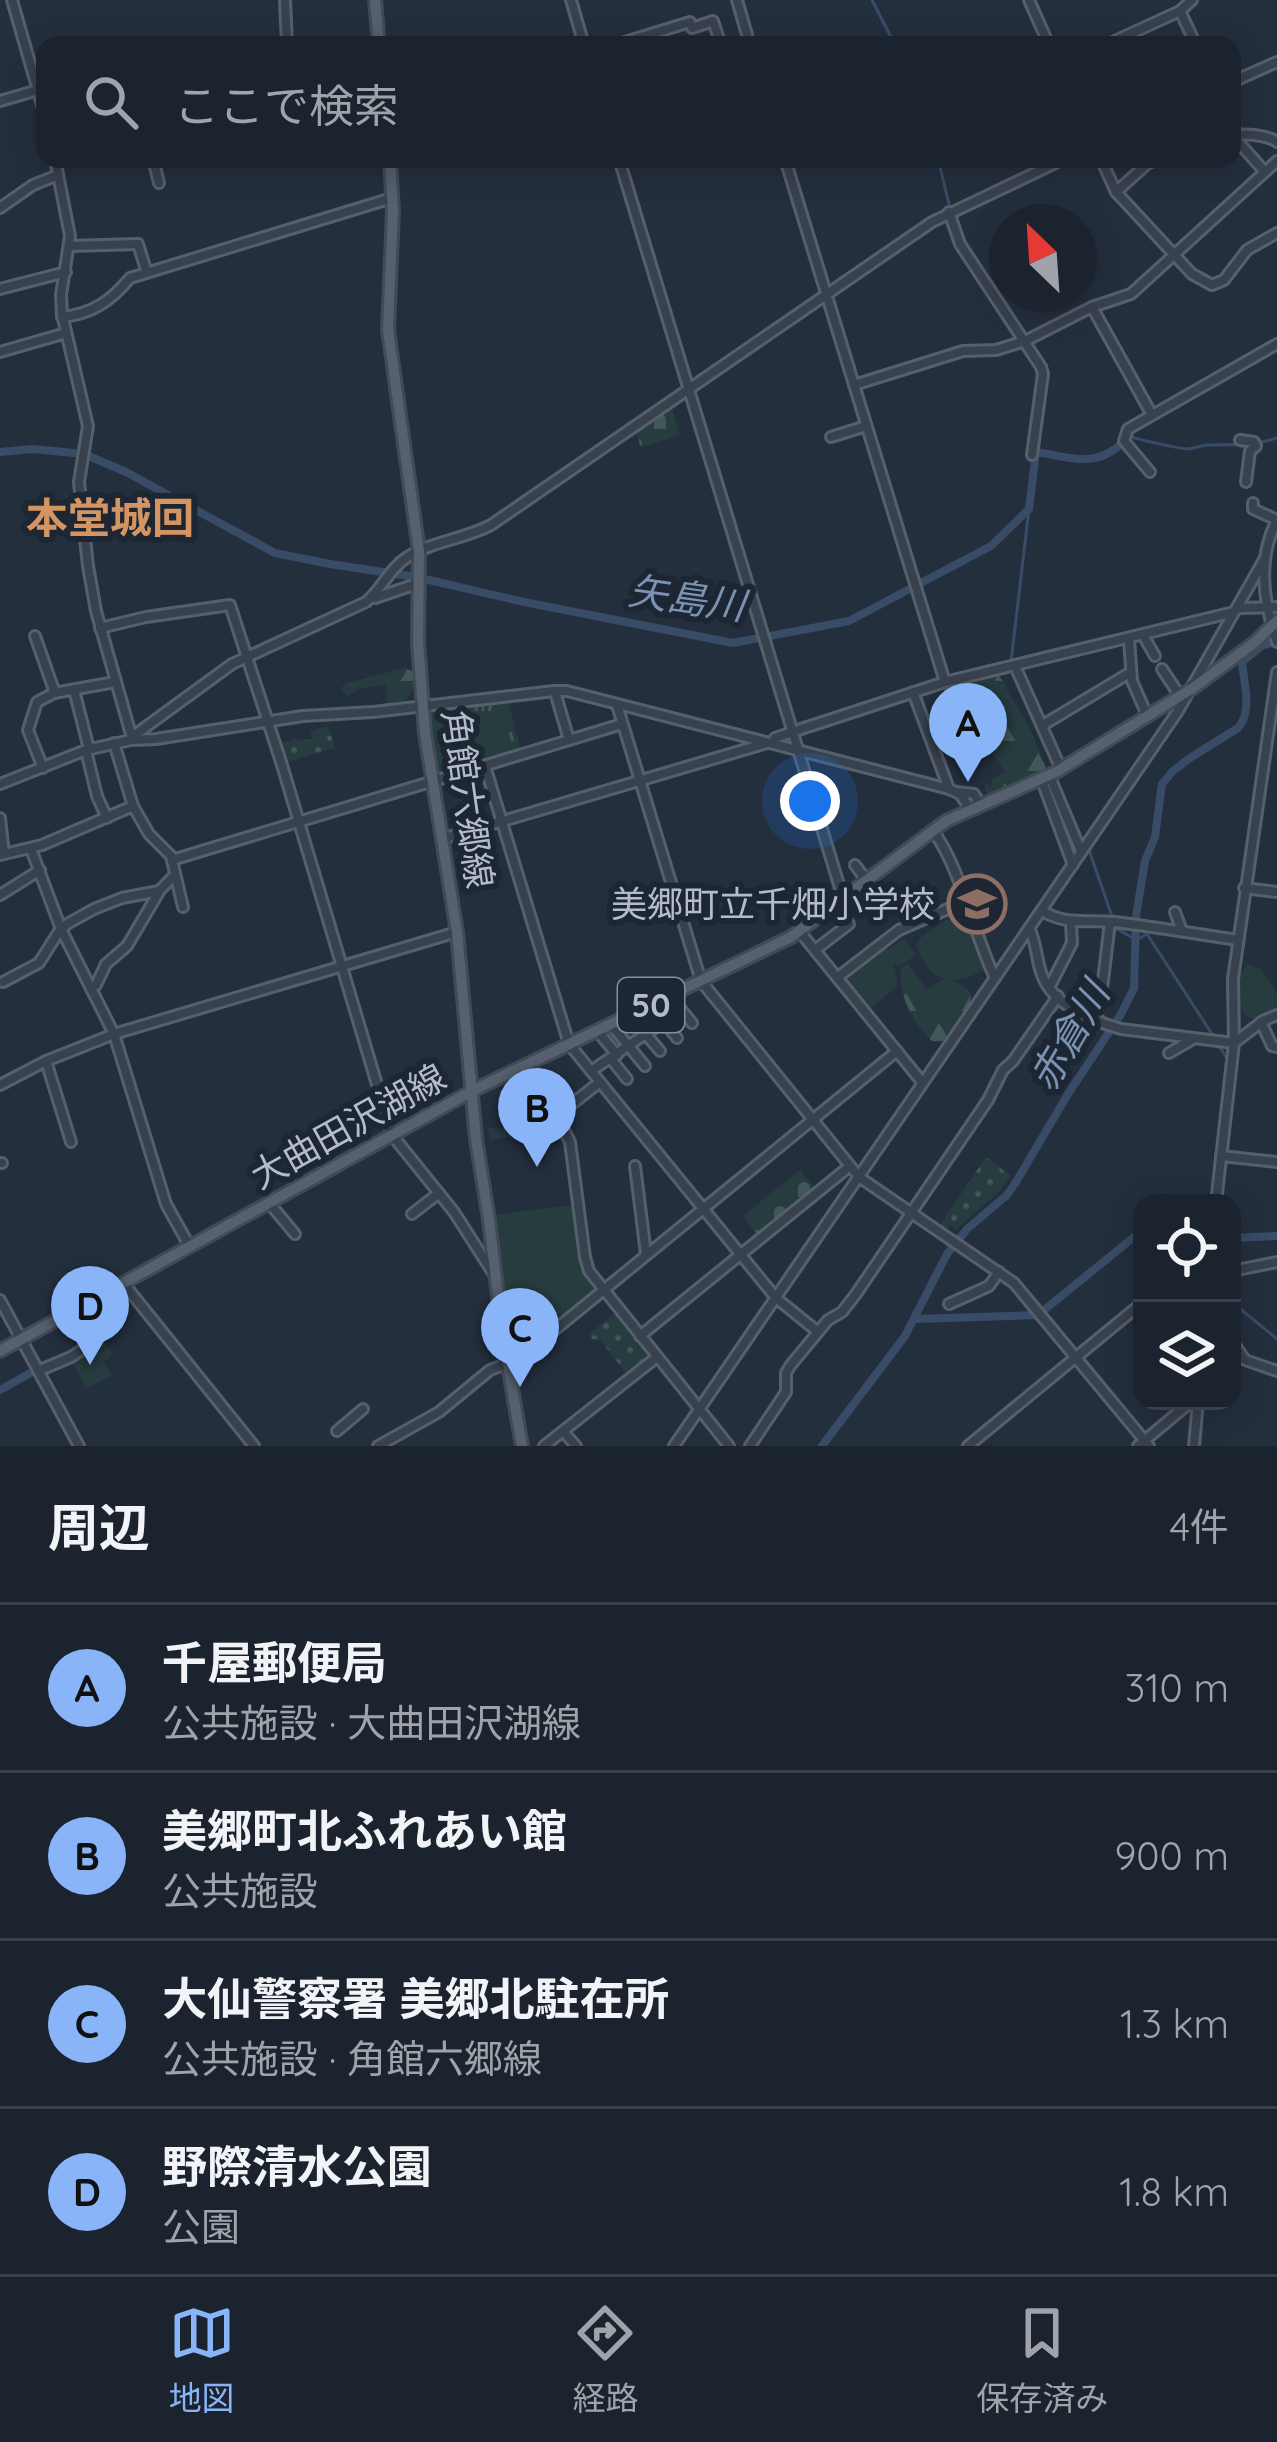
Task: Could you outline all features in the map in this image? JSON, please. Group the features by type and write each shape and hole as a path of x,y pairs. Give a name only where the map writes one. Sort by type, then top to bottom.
{"main road":[{"path":"375,0 378,36"},
{"name":"角館六郷線","path":"390,168 388,330 418,551 423,707 457,932 476,1139 521,1442"},
{"name":"大曲田沢湖線","path":"0,1351 472,1091 800,932 933,831 1050,774 1276,632"}],"street":[{"path":"12,0 36,83"},
{"path":"285,0 286,36"},
{"path":"571,0 581,36"},
{"path":"737,0 748,36"},
{"path":"1029,0 1045,36"},
{"path":"1126,36 1180,11 1192,0"},
{"path":"1180,11 1192,36"},
{"path":"644,36 690,22 692,28 713,21 718,36"},
{"path":"1241,78 1277,62"},
{"path":"0,101 36,91"},
{"path":"1241,136 1277,142"},
{"path":"1241,144 1265,172"},
{"path":"1097,305 1131,294 1277,161"},
{"path":"57,168 70,246 62,317 88,426 79,482 92,593 132,738"},
{"path":"155,168 159,183"},
{"path":"622,168 849,924 815,950"},
{"path":"788,168 945,682"},
{"path":"132,738 232,664 354,609 418,551 491,525 949,212 1044,168"},
{"path":"1105,168 1116,192 1174,255 1196,277 1216,285 1246,250 1277,232"},
{"path":"1116,192 1143,168"},
{"path":"0,208 33,185 58,175"},
{"path":"62,317 88,314 116,295 130,278 392,198"},
{"path":"949,212 960,244 1039,362 1043,374 1032,455"},
{"path":"70,246 138,244 147,273"},
{"path":"0,289 66,272"},
{"path":"854,385 963,351 996,350 1082,312"},
{"path":"1095,312 1153,415"},
{"path":"0,352 66,333"},
{"path":"1150,472 1125,442 1128,429 1277,344"},
{"path":"831,437 866,426"},
{"path":"1240,440 1256,444 1250,451 1246,482"},
{"path":"1253,503 1252,509 1277,520 1265,558 1265,607 1276,632"},
{"path":"675,1446 1192,688 1265,558"},
{"path":"372,597 419,580"},
{"path":"100,628 229,603 392,1135 439,1193 496,1278"},
{"path":"441,839 770,743 945,682 1236,610 1277,607"},
{"path":"1144,635 1155,656"},
{"path":"35,636 55,693"},
{"path":"1129,639 1135,691 1147,716"},
{"path":"1012,667 1043,725 1073,865"},
{"path":"1162,669 1180,696"},
{"path":"1043,725 1131,672"},
{"path":"1217,1194 1234,1043 1232,988 1277,673"},
{"path":"43,768 28,730 37,702 55,693 116,682"},
{"path":"74,690 97,796 107,818"},
{"path":"554,691 569,740"},
{"path":"0,784 132,738 567,691 951,790 976,808"},
{"path":"913,692 951,790"},
{"path":"616,703 700,981 859,1177 1021,1290 1144,1444 1184,1410"},
{"path":"172,860 622,724"},
{"path":"114,743 133,806 172,860 183,907"},
{"path":"484,766 570,1046 776,1298 818,1332"},
{"path":"1050,774 1082,853"},
{"path":"0,818 2,854 31,849 133,806"},
{"path":"933,831 943,844 995,978"},
{"path":"31,849 61,929 114,1034 166,1204 190,1248"},
{"path":"855,865 867,881"},
{"path":"0,895 40,870"},
{"path":"91,989 174,876"},
{"path":"1244,888 1277,892"},
{"path":"3,982 39,963 61,929 105,904 159,891"},
{"path":"837,977 899,930 964,902"},
{"path":"1042,911 1071,922 1113,922 1238,940"},
{"path":"1175,912 1182,932"},
{"path":"1049,987 1072,943 1071,922"},
{"path":"1100,1022 1113,922"},
{"path":"1029,928 1049,987 1067,1005 1100,1022 1120,1029 1234,1043 1277,1016"},
{"path":"0,1085 46,1060 114,1034 457,932"},
{"path":"800,932 922,1082"},
{"path":"750,1446 786,1392 790,1366 856,1294 988,1100 1003,1070 1058,996"},
{"path":"570,1046 671,998 692,1023"},
{"path":"653,1008 677,1039"},
{"path":"591,1071 681,1010"},
{"path":"632,1018 660,1051"},
{"path":"1261,1022 1276,1050"},
{"path":"614,1027 645,1066"},
{"path":"600,1034 627,1079"},
{"path":"1169,1053 1195,1038"},
{"path":"378,1446 439,1412 490,1370 519,1359 897,1051"},
{"path":"46,1060 71,1142"},
{"path":"530,1063 570,1142 585,1257 594,1279 729,1446"},
{"path":"558,1115 600,1082"},
{"path":"1222,1156 1277,1162"},
{"path":"635,1166 646,1255"},
{"path":"640,1336 850,1166"},
{"path":"412,1214 439,1193"},
{"path":"270,1204 295,1234"},
{"path":"1241,1269 1277,1262"},
{"path":"949,1304 988,1286 998,1272"},
{"path":"594,1279 623,1275"},
{"path":"124,1284 254,1446"},
{"path":"0,1300 79,1446"},
{"path":"968,1446 1133,1310"},
{"path":"38,1371 92,1343"},
{"path":"1241,1353 1246,1360 1277,1371"},
{"path":"544,1446 657,1357"},
{"path":"337,1431 363,1409"},
{"path":"1194,1446 1195,1410"},
{"path":"563,1431 575,1446"},
{"path":"508,1446 521,1442"}],"green space":[{"path":"671,405 680,435 640,445 636,429"},
{"path":"405,668 416,673 415,680 408,697 394,706 387,705 386,684 347,696 341,688 347,683"},
{"path":"998,675 1048,773 988,800 984,782 991,788 992,779 1005,772 990,749 993,724 989,715 975,718 967,727 956,691"},
{"path":"507,698 521,751 437,777 424,710"},
{"path":"328,726 335,748 284,763 278,744 312,739 311,731"},
{"path":"954,915 969,921 986,969 952,980 935,975 916,945"},
{"path":"904,938 916,955 899,967 893,962 898,985 868,1011 842,979 883,946 887,950"},
{"path":"908,964 927,990 947,980 971,993 970,1003 943,1041 933,1042 908,1008 901,976 902,967"},
{"path":"1247,964 1261,969 1277,993 1277,1013 1259,1021 1245,1016 1237,995"},
{"path":"504,1088 513,1098 510,1111 528,1110 538,1134 490,1140 488,1128 510,1124 498,1092"},
{"path":"986,1157 1011,1176 956,1229 950,1225 944,1233 938,1228"},
{"path":"800,1170 818,1192 761,1239 743,1216"},
{"path":"573,1205 582,1265 598,1292 550,1329 504,1324 491,1215"},
{"path":"615,1313 648,1354 627,1374 600,1340 589,1334"},
{"path":"101,1340 113,1354 104,1362 112,1375 86,1388 71,1360"}],"waterway":[{"path":"872,0 890,36"},
{"path":"940,168 950,208"},
{"path":"1032,347 1043,364"},
{"path":"1129,436 1188,449 1277,438"},
{"name":"矢島川","path":"0,452 33,449 84,454 275,553 416,577 733,643 849,621 991,546 1029,509 1036,452 1097,458 1129,436"},
{"path":"1011,662 1029,509"},
{"name":"赤倉川","path":"822,1446 905,1336 947,1254 1016,1182 1121,1014 1134,988 1136,916 1162,784 1190,758 1238,728 1246,705 1242,662 1263,645 1277,642"},
{"path":"1089,850 1116,928 1136,940 1147,934 1214,1037"},
{"path":"1219,1046 1230,1063"},
{"path":"1221,1194 1224,1168"},
{"path":"1241,1238 1277,1236"},
{"path":"916,1319 1038,1315 1133,1238"},
{"path":"1241,1309 1277,1339"},
{"path":"0,1390 34,1371"}],"place":[{"name":"千屋郵便局","path":"968,782"},
{"name":"美郷町立千畑小学校","path":"977,904"},
{"name":"美郷町北ふれあい館","path":"537,1167"},
{"name":"野際清水公園","path":"90,1365"},
{"name":"大仙警察署 美郷北駐在所","path":"520,1387"}],"district":[{"name":"本堂城回","path":"110,518"}]}
